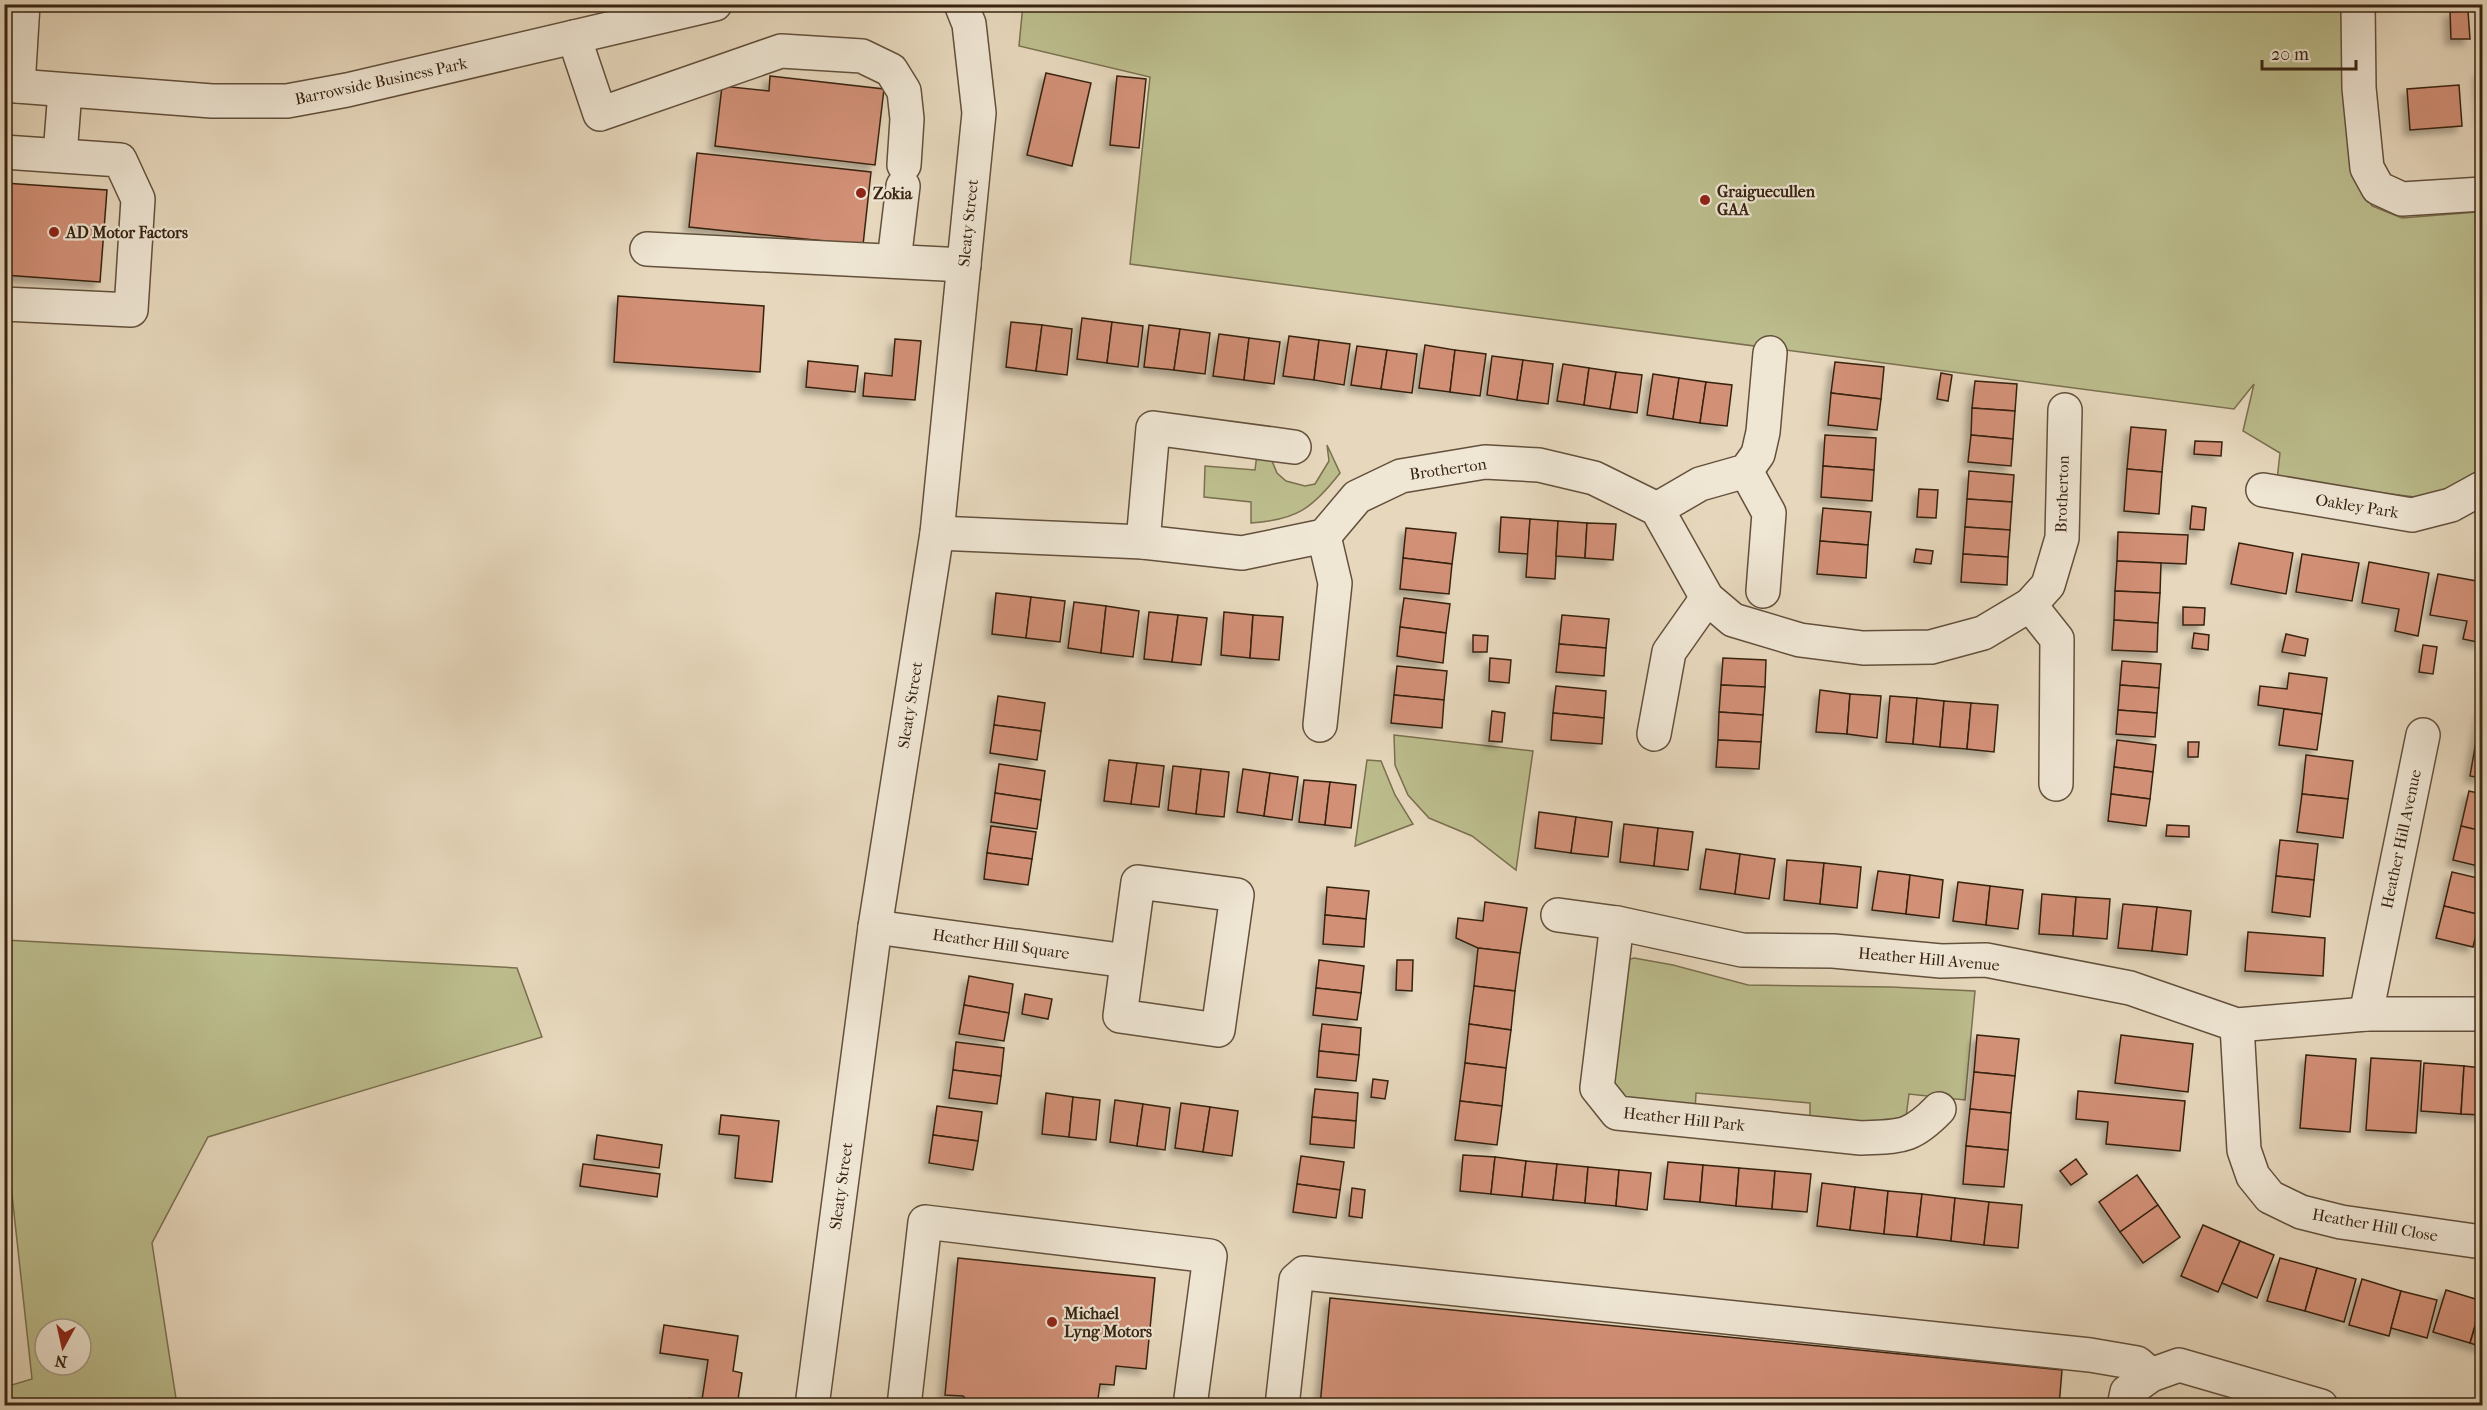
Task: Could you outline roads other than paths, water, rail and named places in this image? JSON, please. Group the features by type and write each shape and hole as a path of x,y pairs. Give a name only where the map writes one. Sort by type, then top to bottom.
{"street":[{"path":"11,86 23,4"},
{"name":"Barrowside Business Park","path":"11,86 212,101 287,101 347,90 715,4"},
{"name":"Sleaty Street","path":"812,1406 876,927 937,533 979,113 977,79 969,24 961,4"},
{"path":"2358,4 2359,88 2367,168 2378,188 2402,199 2482,194"},
{"path":"574,37 600,114 781,51 862,56 891,70 904,91 907,119 894,261"},
{"path":"60,155 65,91"},
{"path":"4,152 120,160 138,199 131,310 4,304"},
{"path":"647,249 964,265"},
{"path":"1658,508 1700,484 1746,471 1758,454 1763,432 1770,353"},
{"name":"Brotherton","path":"1324,536 1357,498 1401,476 1485,462 1539,465 1594,478 1658,508 1707,598 1733,620 1800,640 1863,648 1931,647 1983,633 2030,605 2048,585 2062,538 2065,410"},
{"path":"1143,542 1153,428 1294,447"},
{"path":"1746,471 1769,513 1763,591"},
{"name":"Oakley Park","path":"2263,490 2412,515 2451,505 2482,488"},
{"path":"937,533 1143,542 1242,553 1324,536 1335,583 1320,725"},
{"path":"1654,734 1669,652 1707,598"},
{"path":"2030,605 2057,639 2056,784"},
{"name":"Heather Hill Avenue","path":"2366,1014 2423,735"},
{"path":"1138,882 1237,895 1218,1030 1119,1016 1127,961 1138,882"},
{"name":"Heather Hill Avenue","path":"1558,915 1617,923 1742,950 1833,951 1941,961 1986,960 2130,988 2237,1025 2366,1014 2482,1014"},
{"name":"Heather Hill Park","path":"1617,923 1596,1088 1617,1113 1861,1138 1900,1136 1914,1131 1939,1109"},
{"name":"Heather Hill Square","path":"876,927 1127,961"},
{"name":"Heather Hill Close","path":"2237,1025 2244,1150 2253,1176 2270,1197 2301,1212 2341,1222 2482,1242"},
{"path":"904,1406 925,1222 1210,1256 1190,1406"},
{"path":"1282,1406 1296,1280 1304,1273 2090,1355 2137,1364 2151,1375"},
{"path":"2124,1406 2127,1392 2151,1375 2179,1365 2320,1406"}],"place":[{"name":"Zokia","path":"861,193"},
{"name":"Graiguecullen GAA","path":"1705,200"},
{"name":"AD Motor Factors","path":"54,232"},
{"name":"Michael Lyng Motors","path":"1052,1322"}]}
